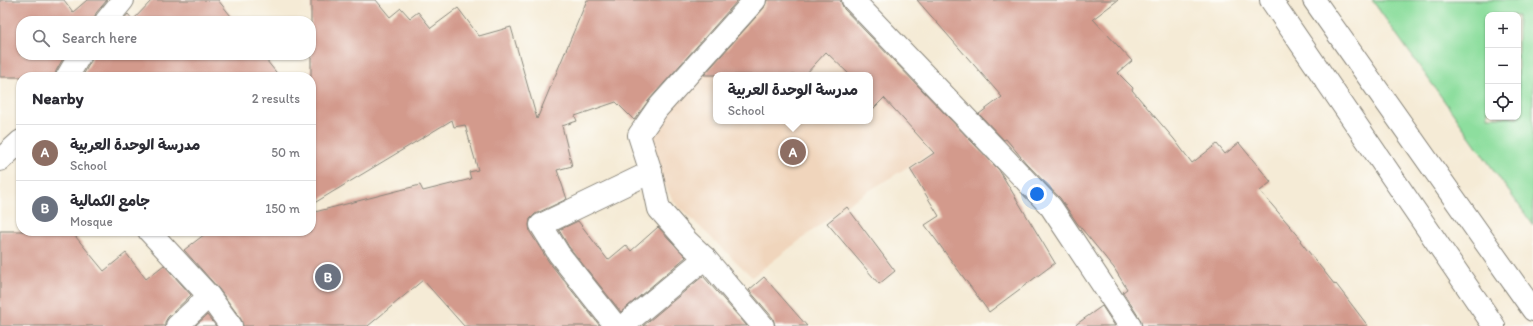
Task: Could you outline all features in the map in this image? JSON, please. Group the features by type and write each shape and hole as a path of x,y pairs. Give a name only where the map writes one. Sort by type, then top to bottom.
{"street":[{"path":"110,16 122,0"},
{"path":"755,0 657,109 639,135 651,172 659,209 687,241 705,258 763,326"},
{"path":"854,0 1052,207 1130,326"},
{"path":"1271,0 1494,326"},
{"path":"1314,0 1533,310"},
{"path":"70,72 77,60"},
{"path":"0,160 16,146"},
{"path":"616,326 559,254 541,224 651,172"},
{"path":"154,236 209,296 231,326"},
{"path":"623,326 705,258"},
{"path":"177,326 209,296"}],"shaded area":[{"path":"767,0 835,0 966,131 846,205 752,277 674,202 658,173 651,122"}],"green space":[{"path":"1372,0 1533,0 1533,225"}],"building":[{"path":"0,0 64,0 73,12 87,0 107,0 95,16 16,16 16,60 62,60 56,72 16,72 16,77 0,77"},
{"path":"152,0 218,0 231,16 137,16"},
{"path":"311,0 376,0 390,17 401,8 410,18 418,12 431,28 458,8 479,36 511,27 537,119 587,0 738,0 648,101 634,120 616,102 575,116 577,121 562,126 572,166 557,170 567,199 535,214 530,219 530,232 549,262 600,326 464,326 423,280 368,326 243,326 241,319 219,289 184,250 202,236 316,236 316,212 420,185 423,191 471,179 469,172 478,170 465,125 454,127 452,120 316,202 316,72 311,72 311,60 316,60 316,16 311,16"},
{"path":"767,0 840,0 844,9 999,170 1055,263 989,312 925,225 939,216 910,169 934,153 884,98 873,109 873,72 847,72 826,52 808,72 713,72 713,75 704,75 764,8"},
{"path":"917,0 1118,0 1093,19 1132,61 1118,73 1133,88 1132,90 1174,139 1192,163 1217,144 1225,154 1239,143 1271,182 1260,191 1302,240 1300,241 1335,285 1336,284 1368,326 1142,326 1140,319 1123,292 1127,289 1114,268 1077,223 1060,198 1026,163 1006,139 1004,140 979,114 1002,97"},
{"path":"266,60 276,72 85,72 91,61"},
{"path":"847,207 895,271 879,284 827,223"},
{"path":"578,221 608,260 626,245 631,251 658,227 686,257 621,312 569,247 559,230"},
{"path":"0,231 16,231 16,236 75,236 104,271 126,253 146,279 164,265 191,295 168,317 165,322 165,326 0,326"},
{"path":"703,276 747,326 643,326"},
{"path":"764,277 807,326 775,326 773,318 749,290"},
{"path":"1102,306 1115,326 1074,326"},
{"path":"207,315 216,326 195,326"}],"place":[{"name":"مدرسة الوحدة العربية","path":"793,152"},
{"name":"جامع الكمالية","path":"328,277"}]}
